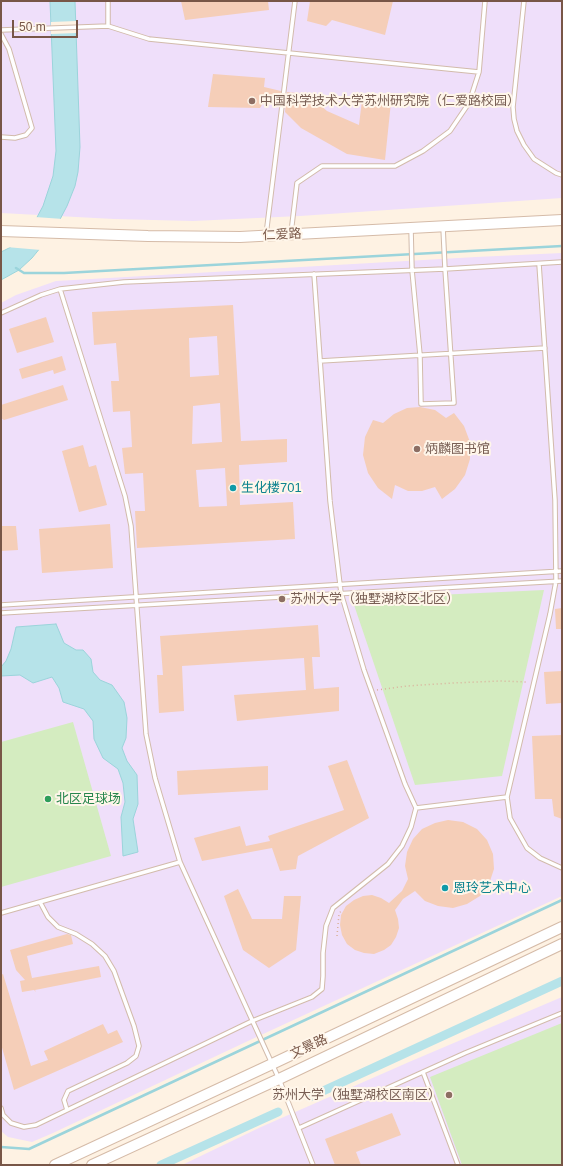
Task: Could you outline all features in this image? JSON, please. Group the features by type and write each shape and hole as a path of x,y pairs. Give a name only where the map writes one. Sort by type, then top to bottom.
{"main road":[{"name":"仁爱路","path":"6,231 192,237 266,236 562,220"},
{"name":"文景路","path":"55,1165 562,927"},
{"name":"文景路","path":"92,1165 279,1079 562,944"}],"lane":[{"path":"108,1 108,26"},
{"path":"266,236 295,1"},
{"path":"291,234 297,183 322,166 395,166 423,151 450,131 469,103 479,72 486,1"},
{"path":"524,1 513,106 514,119 524,145 534,159 556,173 562,175"},
{"path":"1,30 108,26 149,39 479,72"},
{"path":"1,34 9,49 32,128 26,135 15,138 1,137"},
{"path":"411,228 412,270 420,355 421,404 454,403 443,226"},
{"path":"1,313 41,295 60,289 124,282 445,269 562,262"},
{"path":"539,264 554,500 556,581 550,614 506,797 510,818 527,848 540,858 562,868"},
{"path":"1,1108 3,1114 11,1123 24,1127 36,1125 252,1021 312,997 322,989 323,954 326,926 333,908 349,897 388,864 402,846 411,827 416,808 405,784 372,691 339,585 330,501 314,274"},
{"path":"60,289 126,496 131,526 137,597 141,682 146,734 155,778 180,862 279,1079 313,1165"},
{"path":"320,361 545,348"},
{"path":"1,605 562,571"},
{"path":"1,613 562,581"},
{"path":"416,808 506,797"},
{"path":"1,913 180,862"},
{"path":"40,902 48,917 58,927 76,934 92,944 105,956 114,971 134,1026 139,1046 136,1056 127,1063 68,1091 64,1100 67,1110"},
{"path":"299,1128 423,1072 562,1013"},
{"path":"423,1072 458,1165"}],"path":[{"path":"372,691 408,686 453,683 500,681 534,683"},
{"path":"337,936 339,914 349,897"}],"shaded area":[{"name":"中国科学技术大学苏州研究院（仁爱路校园）","path":"1,1 562,1 562,198 300,216 193,221 114,219 1,213"},
{"name":"苏州大学（独墅湖校区北区）","path":"562,253 562,896 53,1133 32,1142 8,1137 1,1131 1,303 16,295 56,281"},
{"name":"苏州大学（独墅湖校区南区）","path":"562,997 562,1165 182,1165 261,1127"}],"green space":[{"path":"544,590 502,776 415,785 352,599"},
{"name":"北区足球场","path":"73,722 111,856 1,887 1,742"},
{"path":"562,1023 562,1165 462,1165 430,1077"}],"water":[{"path":"50,1 75,1 80,147 78,172 75,186 67,206 56,227 32,258 19,270 1,280 1,252 11,247 35,221 43,206 53,176 56,151"},
{"path":"56,624 64,643 76,650 83,650 91,659 93,672 100,680 112,685 124,702 127,718 126,738 122,748 127,761 137,775 138,804 133,819 138,852 123,856 121,817 125,802 123,783 118,769 103,758 94,739 93,721 84,709 63,702 59,688 52,677 33,683 20,675 1,676 1,667 6,661 11,649 16,627"}],"pier":[{"path":"76,21 76,33 51,34 51,22"},
{"path":"35,217 63,219 41,250 6,247 25,231"}],"building":[{"path":"181,1 268,1 269,10 185,20"},
{"path":"310,1 393,1 385,35 332,20 326,26 307,21"},
{"path":"213,74 265,78 264,87 281,91 279,106 268,95 260,108 208,107"},
{"path":"287,92 307,94 327,111 359,125 362,100 391,102 385,160 347,154 301,128 285,112"},
{"path":"233,305 241,441 287,439 287,462 239,465 240,505 293,502 295,539 137,548 135,511 145,511 143,473 125,474 122,448 132,447 130,411 113,412 111,381 119,381 116,343 94,345 92,312","holes":["217,336 219,375 190,377 189,338","220,403 222,442 192,444 193,406","225,468 227,506 199,507 196,470"]},
{"path":"46,317 54,342 17,353 9,329"},
{"path":"62,356 66,370 54,374 53,370 22,379 19,369"},
{"path":"63,385 68,400 4,420 1,418 1,405"},
{"name":"炳麟图书馆","path":"420,407 435,410 446,418 454,413 464,426 470,442 470,459 465,475 455,489 442,499 435,487 422,491 408,491 395,485 392,499 378,488 368,473 363,455 365,437 373,420 383,423 394,414 407,408"},
{"path":"83,445 89,467 96,465 107,505 79,512 62,451"},
{"path":"110,524 113,568 42,573 39,529"},
{"path":"1,526 16,526 18,550 1,551"},
{"path":"562,608 562,629 556,629 555,609"},
{"path":"318,625 320,657 312,657 314,689 339,687 339,711 237,721 234,695 306,690 304,658 182,666 184,711 159,713 157,675 163,675 160,636"},
{"path":"562,671 562,703 546,704 544,672"},
{"path":"562,735 562,819 554,816 552,799 535,799 532,736"},
{"path":"347,760 369,818 298,856 296,869 280,871 272,848 202,861 194,838 240,826 246,846 270,841 268,836 344,810 328,766"},
{"path":"268,766 268,790 178,795 177,771"},
{"name":"恩玲艺术中心","path":"448,820 463,822 477,829 487,840 493,854 494,869 489,884 480,896 467,904 453,908 438,906 425,901 415,891 403,899 395,910 399,928 391,945 374,954 355,950 347,944 342,935 340,925 341,915 346,906 363,896 372,895 389,903 402,891 408,879 405,866 407,852 413,839 422,829 435,823"},
{"path":"238,889 252,919 282,919 284,896 301,896 296,950 269,968 243,950 224,896"},
{"path":"67,934 71,935 73,944 27,956 32,978 99,966 101,977 35,990 36,992 34,990 22,992 20,981 25,980 16,970 10,950"},
{"path":"3,974 31,1066 48,1060 44,1051 103,1024 108,1034 117,1030 123,1042 14,1090 1,1044 1,975"},
{"path":"392,1113 401,1135 356,1152 361,1165 335,1165 325,1139"}],"waterway":[{"path":"16,268 24,273 64,273 562,246"},
{"path":"1,1147 29,1149 562,900"},
{"path":"310,1097 562,981"},
{"path":"161,1165 278,1112"}],"place":[{"name":"中国科学技术大学苏州研究院（仁爱路校园）","path":"252,101"},
{"name":"炳麟图书馆","path":"417,449"},
{"name":"生化楼701","path":"233,488"},
{"name":"苏州大学（独墅湖校区北区）","path":"282,599"},
{"name":"北区足球场","path":"48,799"},
{"name":"恩玲艺术中心","path":"445,888"},
{"name":"苏州大学（独墅湖校区南区）","path":"449,1095"}]}
